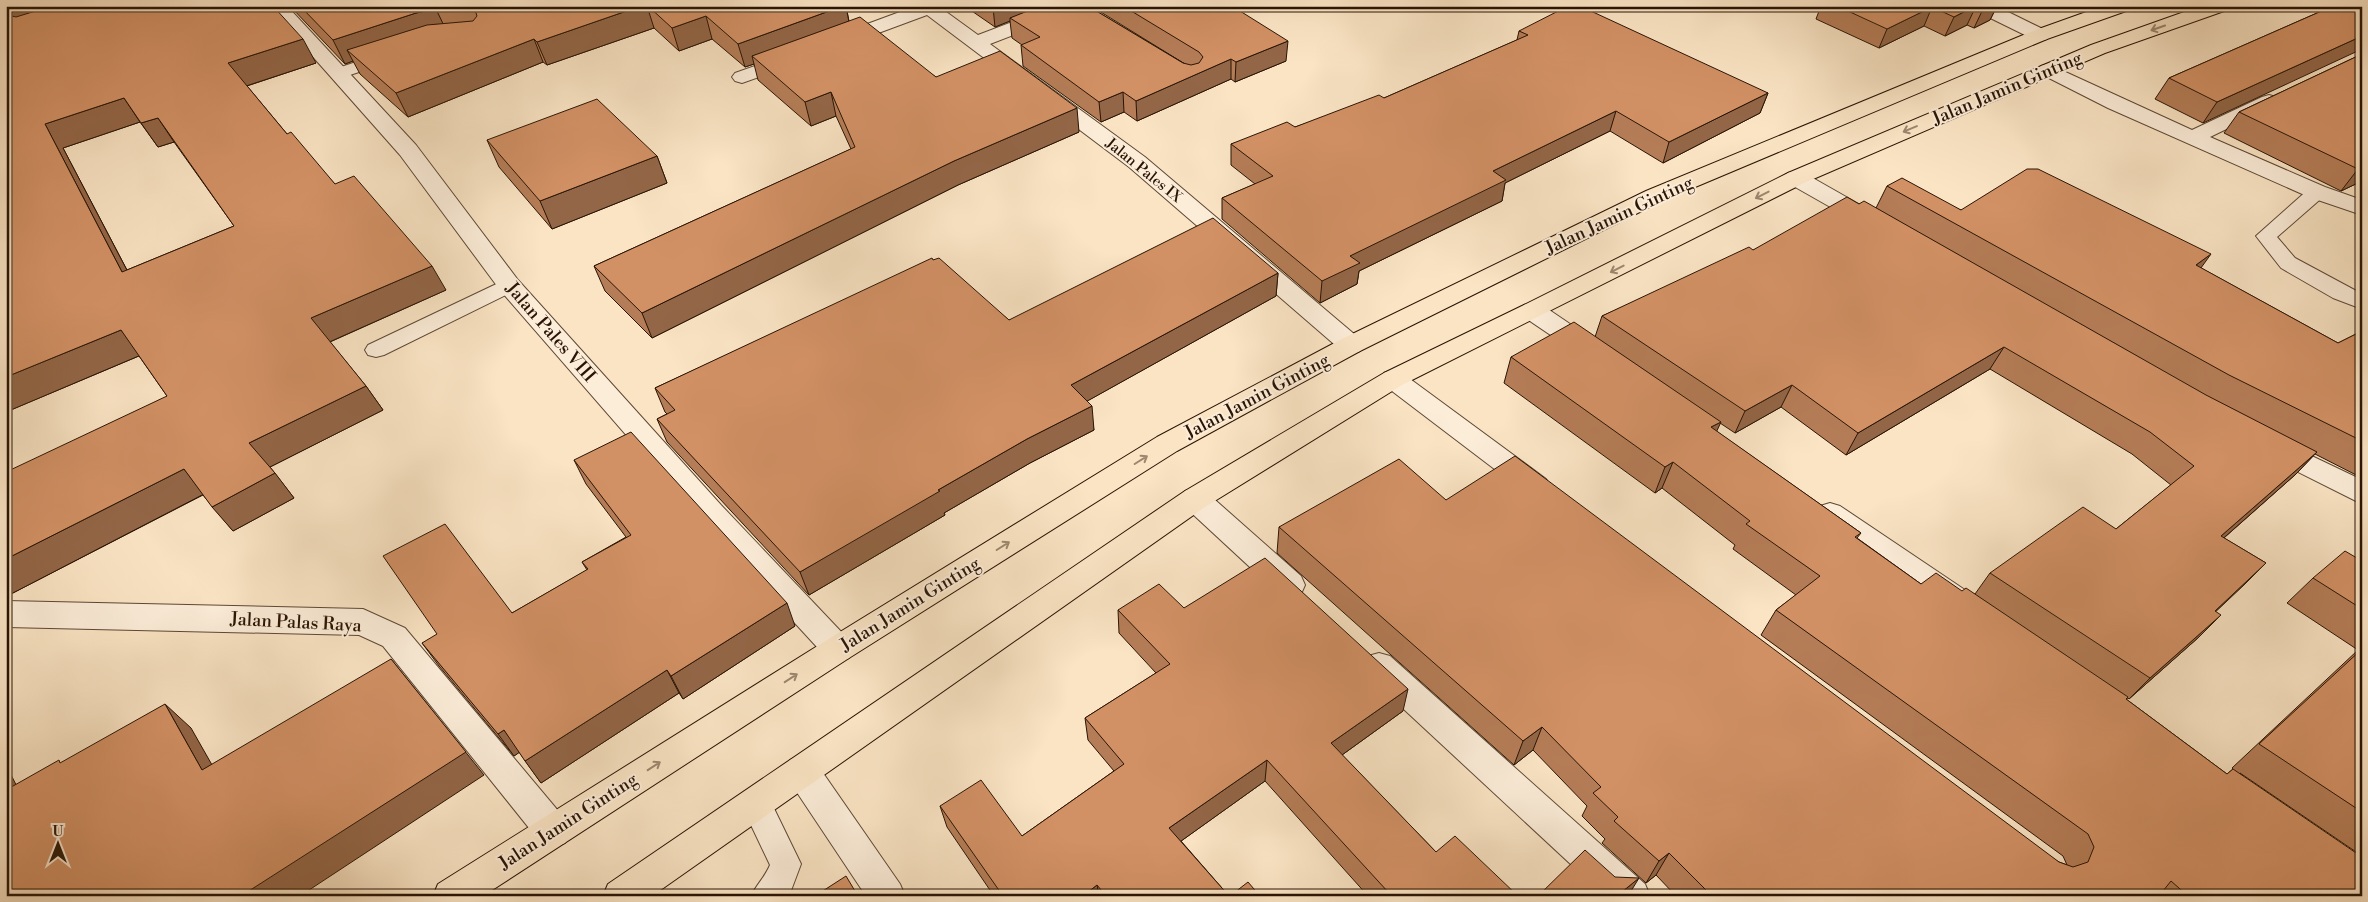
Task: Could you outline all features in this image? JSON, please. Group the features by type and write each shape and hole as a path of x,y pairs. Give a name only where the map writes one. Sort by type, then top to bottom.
{"highway":[{"name":"Jalan Jamin Ginting","path":"451,896 838,649 1167,444 1351,345 1654,196 2048,32 2122,6"},
{"name":"Jalan Jamin Ginting","path":"621,896 1195,499 1393,379 1533,311 1796,178 2098,49 2220,6"},
{"path":"2048,32 2098,49"}],"street":[{"name":"Jalan Pales VIII","path":"277,6 341,73 408,150 509,286 711,513 838,649"},
{"path":"977,42 1072,6 1090,15"},
{"path":"1981,6 2048,32"},
{"path":"826,46 928,7"},
{"name":"Jalan Pales IX","path":"928,7 1137,162 1351,345"},
{"path":"742,77 808,53"},
{"path":"2048,70 2116,104 2317,192 2362,208"},
{"path":"2194,137 2282,95"},
{"path":"1796,178 1890,232"},
{"path":"1533,311 1615,367"},
{"path":"1393,379 1561,504"},
{"path":"2250,436 2362,493"},
{"path":"1195,499 1312,604"},
{"path":"1812,501 1984,619"},
{"name":"Jalan Palas Raya","path":"6,614 363,622 394,637 553,831"},
{"path":"1355,644 1632,896"},
{"path":"802,770 888,896"}],"lane":[{"path":"341,73 398,52"},
{"path":"2317,192 2266,236 2288,262 2340,293 2362,302"},
{"path":"376,350 509,286"},
{"path":"756,804 786,864 777,887 767,896"}],"building":[{"path":"52,6 273,6 303,39 228,63 287,134 291,132 335,184 354,176 432,266 311,318 366,386 249,443 275,473 212,507 184,469 6,559 6,472 167,396 121,330 6,377 6,13 16,17","holes":["124,98 141,123 158,118 234,226 122,272 45,124"]},
{"path":"300,6 641,6 537,42 534,39 396,93 347,50 427,25 473,21 477,16 475,10 467,8 436,9 416,13 333,40"},
{"path":"648,6 843,6 738,44 706,16 672,28"},
{"path":"1040,6 1088,6 1183,63 1191,65 1199,63 1203,57 1199,52 1123,6 1232,6 1288,41 1236,62 1231,59 1136,101 1123,92 1099,102 1021,45 1040,37 1010,18"},
{"path":"1568,6 1580,6 1768,93 1669,142 1616,111 1493,171 1506,180 1350,256 1360,263 1322,281 1222,198 1273,176 1231,144 1287,122 1295,127 1379,95 1384,98 1528,35 1519,31"},
{"path":"1837,6 1975,6 1954,17 1932,7 1887,29"},
{"path":"1976,6 1989,6 1983,9"},
{"path":"2333,6 2362,6 2362,36 2217,102 2169,78"},
{"path":"860,17 936,77 1000,51 1077,108 954,161 642,313 594,266 855,147 831,92 805,102 752,56"},
{"path":"2362,54 2362,168 2358,169 2239,112"},
{"path":"597,99 657,156 540,201 487,140"},
{"path":"2027,169 2038,169 2211,254 2196,265 2338,343 2362,331 2362,441 2229,375 1887,186 1902,178 1961,210"},
{"path":"1847,197 1859,204 1864,201 2206,395 2317,452 2221,536 2266,563 2215,611 2221,615 2150,678 1990,573 2083,507 2116,529 2194,466 2150,432 2004,347 1858,433 1792,385 1745,411 1602,316 1749,247 1753,250"},
{"path":"1213,218 1278,273 1071,385 1092,406 1027,439 800,572 657,419 675,410 655,388 932,258 933,260 939,258 1009,320"},
{"path":"1574,322 1721,422 1711,427 1861,533 1855,537 1921,584 1936,573 1962,591 1966,588 2128,697 2126,699 2227,774 2233,769 2362,857 2362,896 2188,896 2171,881 2159,896 1712,896 1669,853 1659,861 1614,821 1618,817 1593,793 1601,787 1542,727 1523,741 1279,527 1399,459 1446,500 1515,456 2059,862 2073,867 2088,862 2094,847 2088,834 1776,610 1820,576 1746,524 1750,521 1673,462 1665,467 1511,357"},
{"path":"631,432 787,603 671,676 667,670 525,761 504,730 498,734 422,643 437,634 383,556 445,524 512,613 588,569 582,562 631,535 574,460"},
{"path":"2345,551 2362,561 2362,609 2313,578"},
{"path":"1265,558 1408,689 1331,743 1436,852 1455,836 1518,896 1386,896 1389,893 1267,760 1169,828 1229,896 1106,896 1097,885 1083,896 1003,896 940,806 981,780 1022,836 1124,764 1085,718 1170,664 1118,610 1159,584 1184,608"},
{"path":"2362,649 2362,812 2259,744"},
{"path":"391,659 466,752 241,896 6,896 6,790 59,760 60,763 165,704 202,770"},
{"path":"1585,850 1615,877 1639,878 1617,896 1538,896"},
{"path":"846,876 858,896 815,896"},
{"path":"1248,882 1260,896 1230,896"}]}
